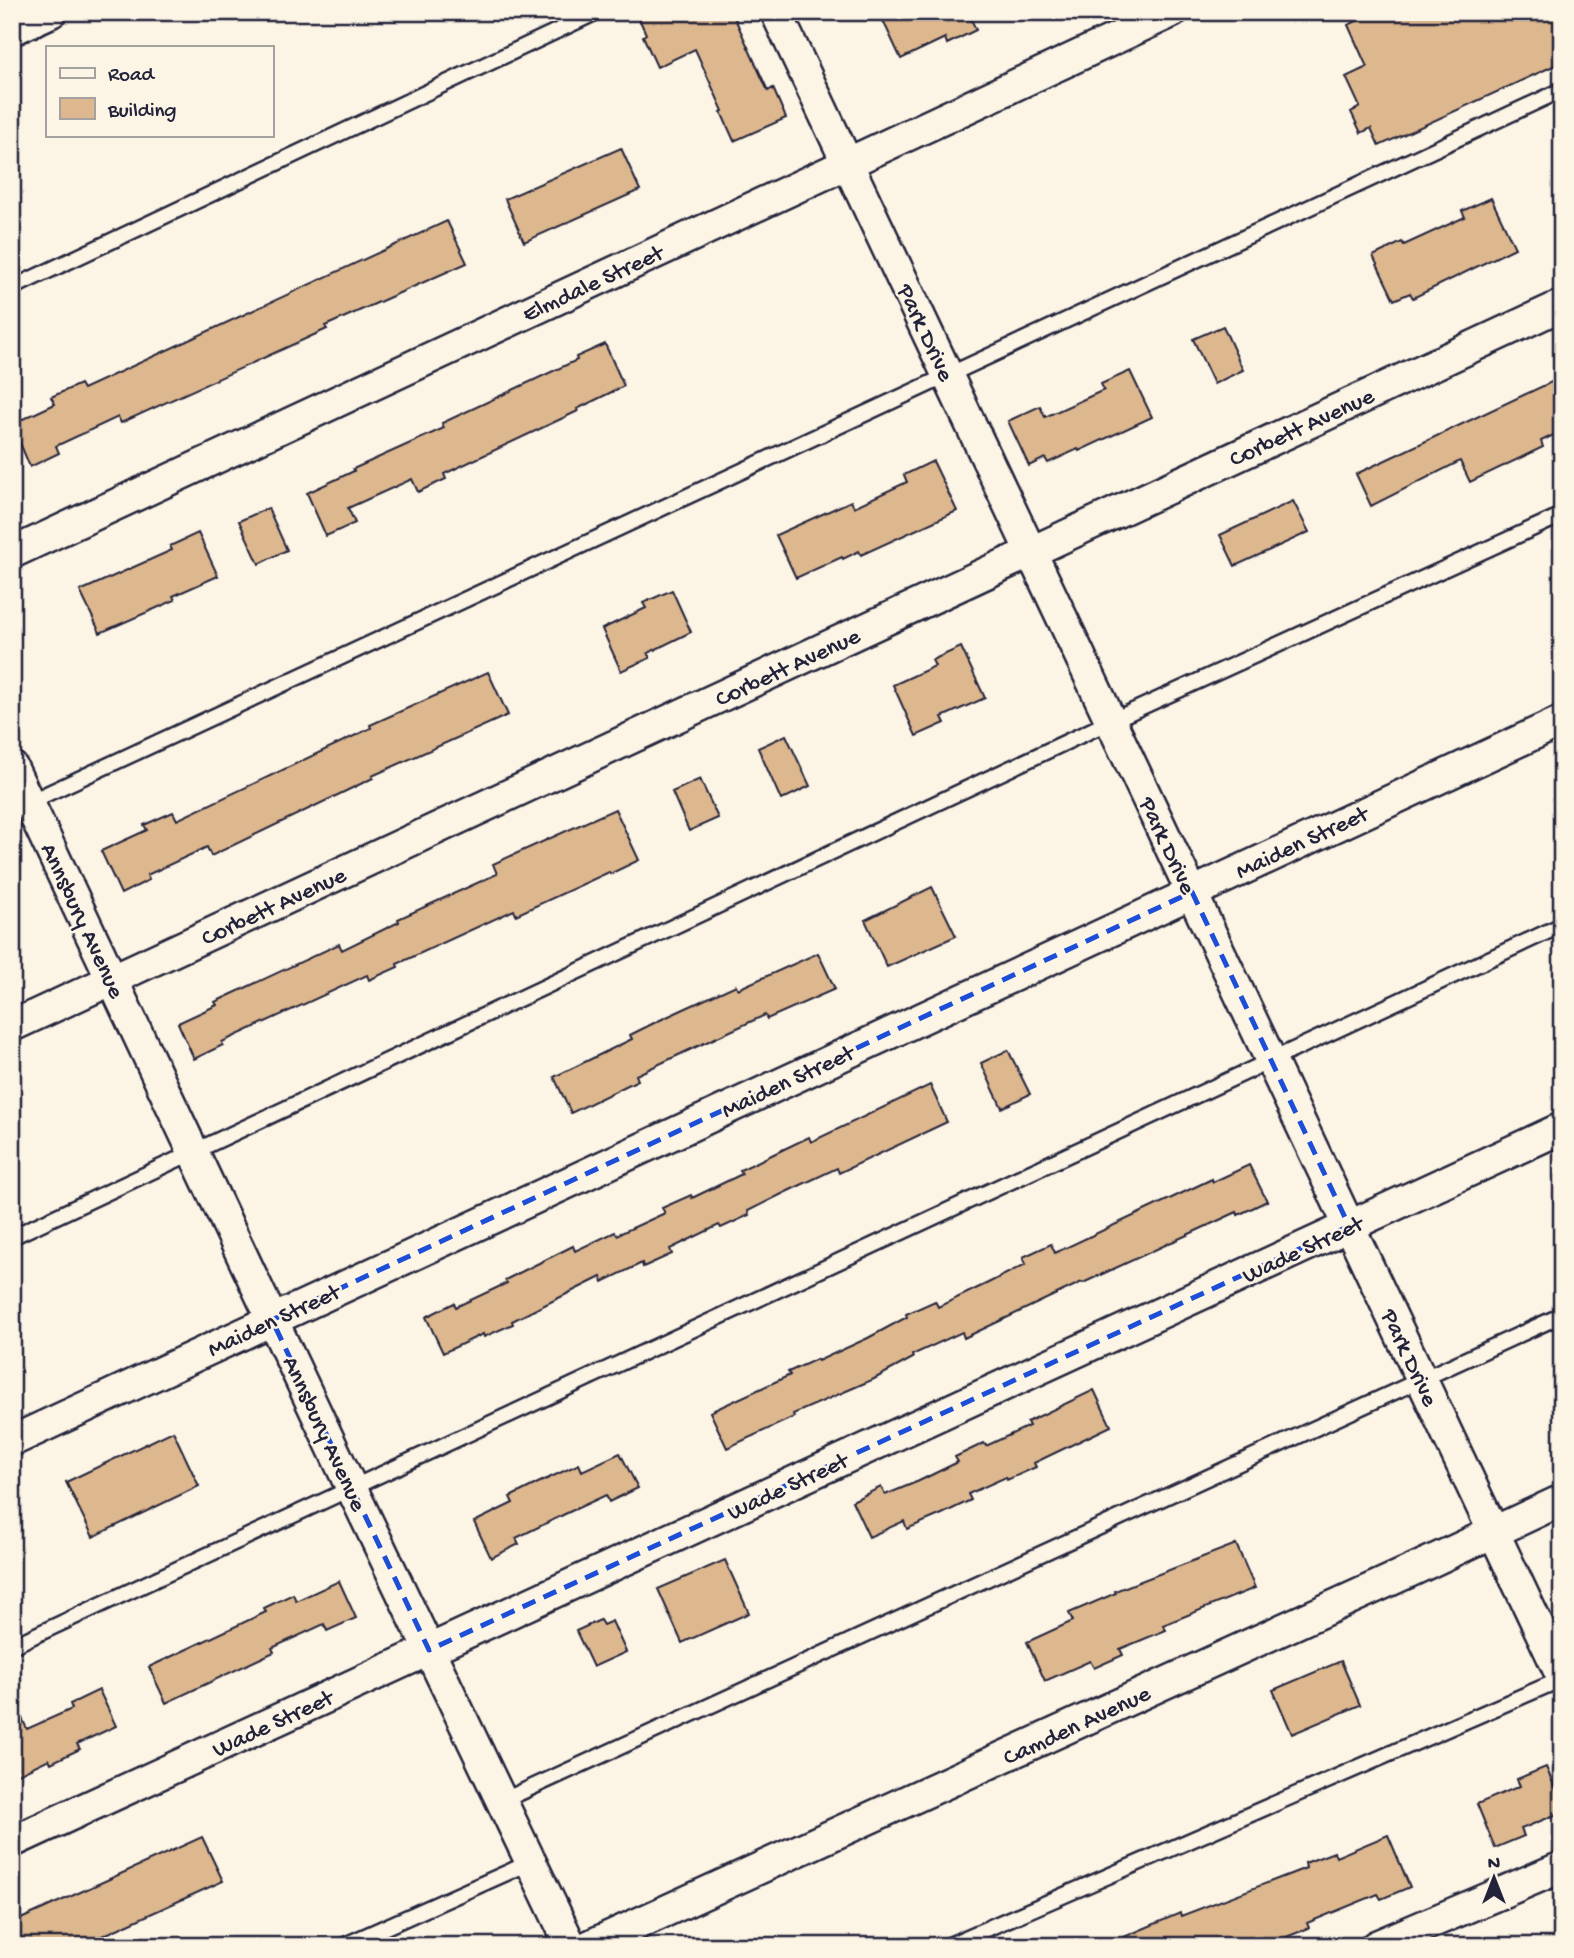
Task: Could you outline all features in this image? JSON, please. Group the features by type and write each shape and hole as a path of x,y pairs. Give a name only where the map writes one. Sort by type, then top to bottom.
{"street":[{"path":"12,30 51,12"},
{"name":"Park Drive","path":"776,12 1562,1678"},
{"name":"Elmdale Street","path":"12,553 1172,12"},
{"name":"Corbett Avenue","path":"12,1026 1562,304"},
{"name":"Maiden Street","path":"12,1441 1562,720"},
{"name":"Annsbury Avenue","path":"12,767 20,806 113,980 352,1489 571,1946"},
{"name":"Wade Street","path":"12,1842 1562,1128"},
{"name":"Camden Avenue","path":"589,1946 1562,1500"},
{"path":"1377,1946 1562,1867"}],"lane":[{"path":"12,288 597,12"},
{"path":"20,806 1562,90"},
{"path":"12,1237 1111,721 1562,515"},
{"path":"12,1646 1562,925"},
{"path":"502,1801 1562,1315"},
{"path":"947,1946 1562,1678"},
{"path":"343,1946 531,1862"}],"highlighted area":[{"path":"1192,892 1349,1226 429,1650 272,1320"}],"building":[{"path":"636,12 732,12 768,91 773,88 786,118 734,141 695,49 657,67"},
{"path":"879,12 968,12 976,30 947,44 945,38 901,59"},
{"path":"1376,12 1562,12 1562,62 1379,146 1371,128 1361,133 1351,112 1360,107 1346,77 1367,67 1348,25"},
{"path":"621,148 640,190 524,242 505,199"},
{"path":"1491,198 1515,248 1413,298 1410,293 1394,300 1373,256 1465,217 1462,211"},
{"path":"447,221 467,263 325,326 327,329 121,423 118,417 56,446 59,453 30,467 12,424 55,404 51,397 80,384 83,389"},
{"path":"1223,326 1243,370 1214,384 1193,339"},
{"path":"605,344 624,386 577,409 578,411 444,474 446,479 418,492 412,479 348,508 355,523 326,536 307,493 444,428 442,423 577,360 576,357"},
{"path":"1130,371 1152,417 1079,451 1078,449 1048,463 1045,458 1029,466 1008,421 1040,406 1045,417 1104,390 1101,384"},
{"path":"1562,377 1562,431 1541,441 1543,447 1470,482 1460,461 1371,506 1356,474"},
{"path":"933,461 957,511 861,555 859,551 843,559 842,557 796,578 776,535 851,501 854,507 907,482 904,475"},
{"path":"1293,501 1309,532 1235,566 1220,535"},
{"path":"268,508 287,550 259,564 239,521"},
{"path":"198,533 218,576 173,596 175,600 100,633 80,591 172,550 170,546"},
{"path":"672,590 691,632 648,653 650,658 621,671 602,629 646,608 643,603"},
{"path":"961,647 985,698 942,717 945,723 916,736 893,685 935,666 932,660"},
{"path":"488,672 508,715 372,776 373,778 211,856 207,847 147,875 149,880 121,894 101,851 147,830 144,825 173,812 177,820 371,728 370,725"},
{"path":"786,735 810,786 781,800 758,748"},
{"path":"700,779 718,818 689,831 672,792"},
{"path":"615,809 639,860 516,915 514,910 397,964 398,967 369,980 367,975 222,1042 223,1045 194,1059 178,1023 217,1005 215,1002 339,944 342,950 399,922 398,919 497,874 493,864"},
{"path":"932,887 956,936 887,967 865,920"},
{"path":"818,953 835,989 767,1019 765,1015 636,1075 638,1080 571,1113 554,1077 632,1039 630,1035 658,1021 736,985 738,989"},
{"path":"1008,1050 1030,1094 1002,1108 981,1063"},
{"path":"930,1085 947,1122 839,1173 837,1168 786,1192 748,1211 749,1215 721,1228 719,1225 670,1249 672,1254 643,1267 642,1263 603,1282 601,1277 512,1321 513,1324 484,1337 483,1334 443,1353 426,1317 454,1303 456,1307 507,1283 505,1280 573,1246 575,1251 665,1213 662,1208 691,1195 692,1198 742,1174 740,1170 809,1137 811,1142"},
{"path":"1249,1165 1267,1201 1082,1282 964,1338 962,1332 912,1355 913,1358 874,1379 793,1414 794,1417 727,1448 710,1412 790,1375 788,1372 868,1338 907,1317 906,1314 935,1301 938,1307 988,1283 1026,1264 1023,1257 1051,1244 1055,1253 1212,1179 1213,1182"},
{"path":"1094,1390 1111,1426 1034,1463 1036,1467 968,1494 971,1500 942,1514 907,1529 904,1521 869,1537 852,1501 881,1487 885,1495 919,1481 958,1462 955,1457 1029,1426 1027,1422"},
{"path":"173,1431 199,1486 93,1537 66,1482"},
{"path":"620,1453 638,1488 609,1502 606,1495 567,1513 516,1538 519,1544 491,1558 474,1522 513,1503 510,1497 538,1483 579,1464 582,1471"},
{"path":"1236,1544 1255,1588 1163,1625 1166,1630 1120,1649 1123,1655 1094,1668 1090,1661 1045,1681 1027,1642 1073,1621 1069,1613 1116,1593 1115,1591"},
{"path":"725,1560 749,1613 682,1643 658,1589"},
{"path":"339,1581 356,1618 327,1631 324,1624 272,1648 274,1652 166,1703 149,1667 266,1612 264,1608 293,1594 296,1601"},
{"path":"600,1620 603,1625 612,1621 626,1652 593,1667 576,1631"},
{"path":"1341,1661 1360,1705 1292,1734 1273,1690"},
{"path":"99,1690 116,1726 77,1744 80,1749 51,1763 49,1759 12,1777 12,1697 27,1729 72,1709 70,1704"},
{"path":"1546,1767 1562,1804 1562,1812 1521,1829 1524,1836 1495,1848 1477,1804 1520,1786 1517,1779"},
{"path":"1388,1835 1410,1887 1381,1899 1378,1894 1307,1923 1309,1928 1264,1946 1103,1946 1180,1913 1181,1916 1306,1868 1305,1863 1334,1852 1336,1857"},
{"path":"202,1837 223,1881 80,1946 12,1946 12,1923"}]}
